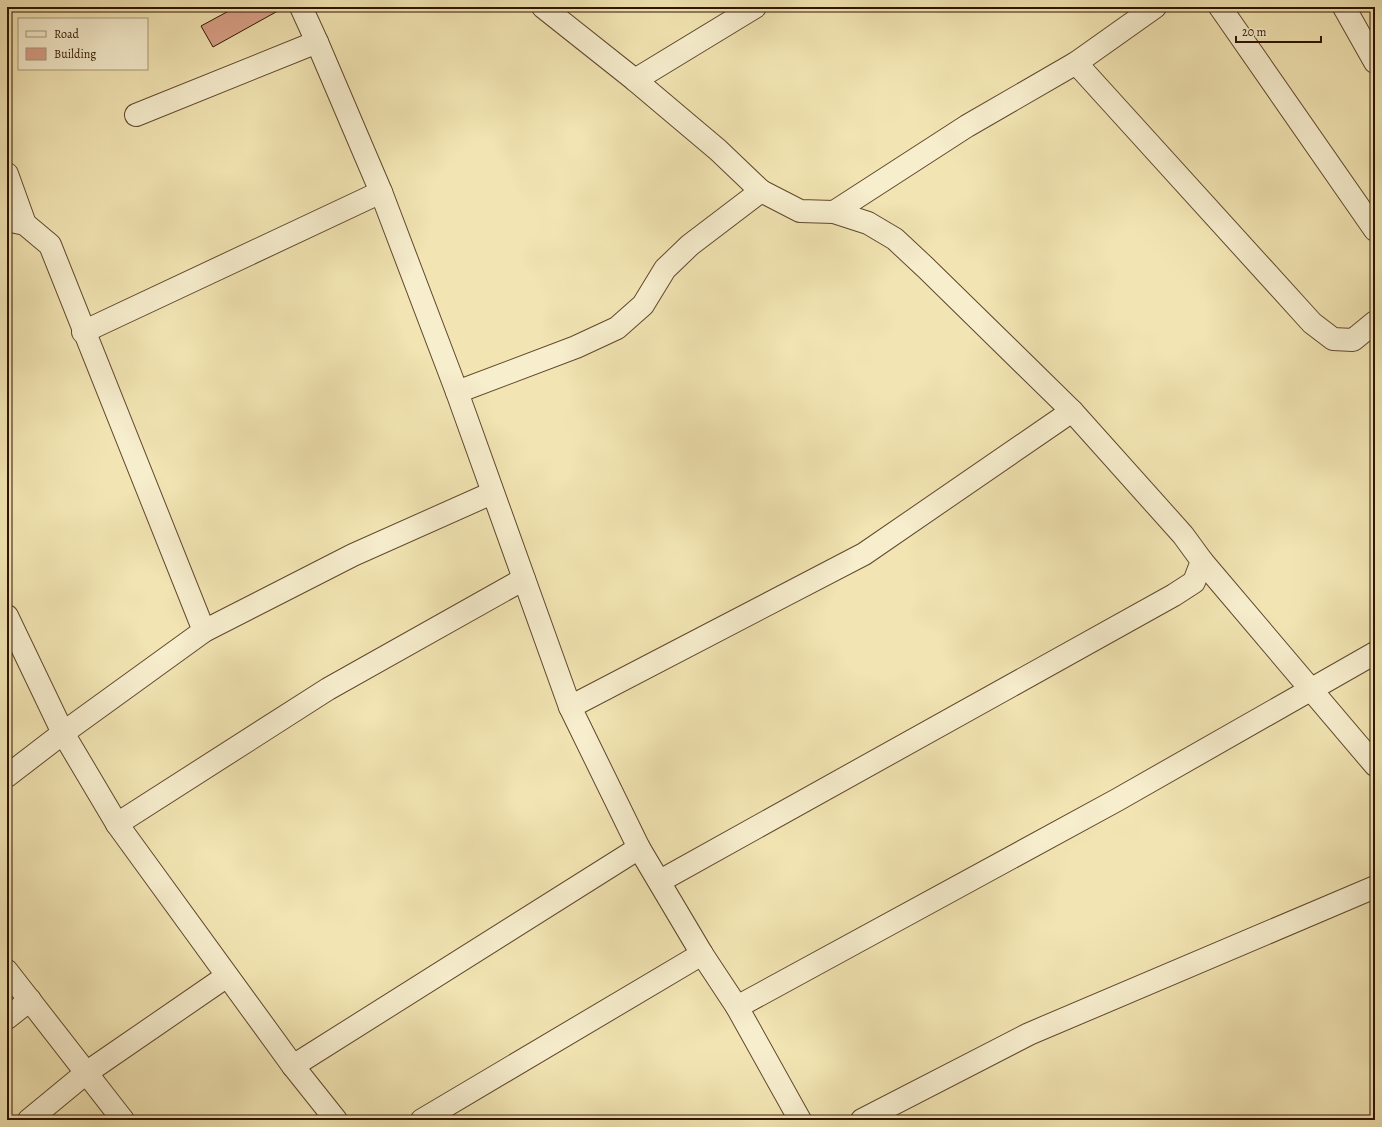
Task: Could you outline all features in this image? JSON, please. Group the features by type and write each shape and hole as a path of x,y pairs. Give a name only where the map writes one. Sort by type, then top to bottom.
{"street":[{"path":"301,7 381,192 457,392 570,707 639,848 702,954 737,1007 800,1120"},
{"path":"543,7 635,80 718,150 761,190 800,211 834,212 868,223 895,239 1072,411 1183,535 1202,561 1375,765"},
{"path":"635,80 755,7"},
{"path":"834,212 967,126 1076,63 1155,7"},
{"path":"1220,7 1375,230"},
{"path":"1344,7 1375,62"},
{"path":"136,115 317,42"},
{"path":"1076,63 1312,323 1333,339 1353,340 1375,322"},
{"path":"7,174 16,222 50,245 204,631"},
{"path":"457,392 576,347 617,328 642,305 665,269 690,245 761,190"},
{"path":"84,332 381,192"},
{"path":"570,707 864,554 1072,411"},
{"path":"7,776 63,733 204,631 353,555 492,493"},
{"path":"660,881 1174,595 1194,582 1202,561"},
{"path":"116,824 328,688 524,579"},
{"path":"7,616 63,733 116,824 227,976 336,1120"},
{"path":"737,1007 1117,800 1311,688 1375,653"},
{"path":"294,1066 639,848"},
{"path":"862,1120 1029,1034 1375,887"},
{"path":"422,1120 702,954"},
{"path":"7,971 123,1120"},
{"path":"29,1120 86,1073 227,976"},
{"path":"7,1018 30,1000"}],"building":[{"path":"236,7 285,7 213,47 201,26"}]}
